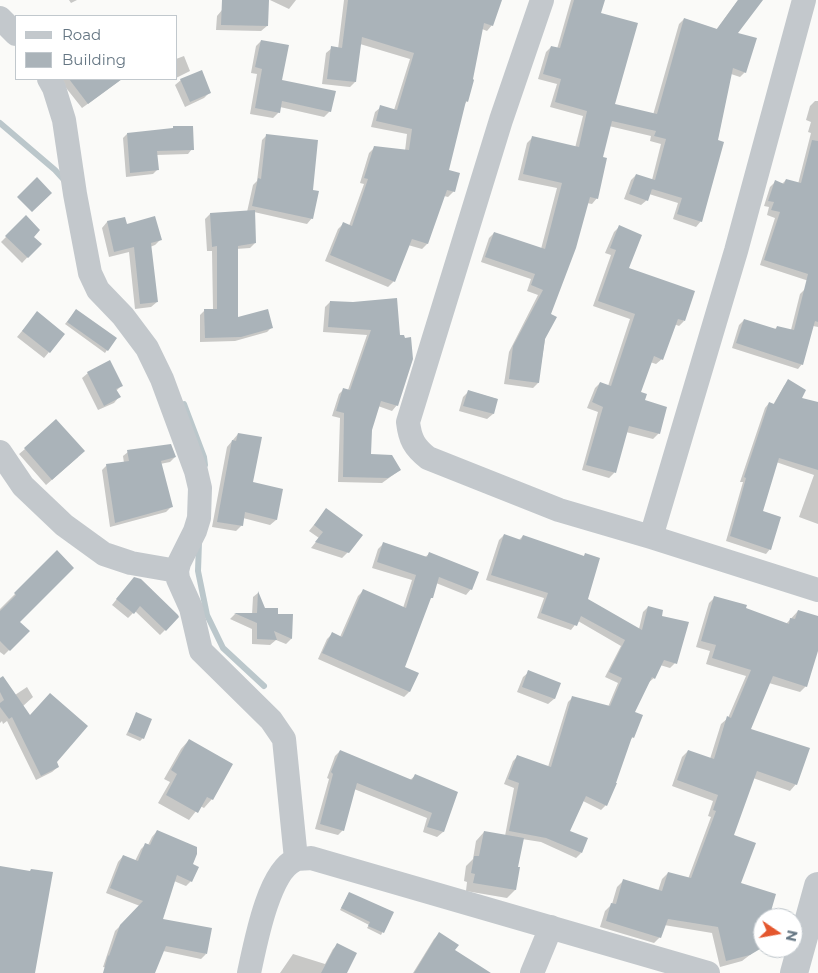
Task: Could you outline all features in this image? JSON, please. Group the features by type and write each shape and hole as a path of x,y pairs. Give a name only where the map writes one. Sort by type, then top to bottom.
{"street":[{"path":"542,0 501,120 408,422 410,437 416,449 428,458 559,510 652,537 818,590"},
{"path":"652,537 736,252 804,0"},
{"path":"0,18 15,33"},
{"path":"50,80 64,120 75,194 90,273 98,290 123,316 147,348 162,380 196,471 200,488 199,518 195,531 179,563 178,579 191,608 201,651 271,720 284,739 296,859"},
{"path":"0,452 23,486 64,525 104,554 130,563 177,571"},
{"path":"248,973 272,888 282,870 296,859 310,858 708,973"},
{"path":"794,973 818,886"},
{"path":"532,973 551,927"}],"building":[{"path":"222,0 269,0 268,26 221,25"},
{"path":"348,0 502,0 493,26 484,23 474,80 468,102 466,101 449,170 460,173 455,192 447,190 428,244 412,239 395,282 330,255 343,222 352,226 368,179 364,178 374,146 409,150 412,129 376,121 380,105 397,110 414,53 362,37 356,82 327,79 331,46 342,48"},
{"path":"574,0 605,0 601,13 638,23 615,104 657,114 684,18 717,29 738,0 763,0 738,33 757,38 746,73 733,68 718,140 724,142 702,222 677,214 682,198 652,189 648,201 629,194 636,174 655,180 666,139 654,136 656,131 612,121 603,157 607,158 598,199 590,197 576,248 551,314 557,317 545,339 539,383 509,379 513,346 543,290 531,285 535,274 485,257 494,232 545,249 562,183 523,174 532,136 579,147 587,111 555,102 561,79 543,74 551,46 560,48"},
{"path":"261,40 289,45 282,80 336,91 331,112 282,101 280,113 255,108 262,69 255,67"},
{"path":"202,70 211,93 190,102 180,79"},
{"path":"70,80 121,80 88,104"},
{"path":"173,126 193,126 194,150 157,151 159,170 130,173 127,133 173,128"},
{"path":"266,134 318,140 313,190 319,191 313,219 252,206 258,178 261,179"},
{"path":"812,140 818,141 818,322 815,321 803,365 736,343 744,319 776,329 777,326 794,330 808,274 764,260 780,212 771,210 774,202 768,201 775,180 784,184 786,179 801,183"},
{"path":"37,177 52,193 32,212 17,197"},
{"path":"255,210 256,243 238,246 238,317 268,309 273,328 241,337 205,338 204,309 217,309 217,246 212,247 210,213"},
{"path":"26,215 40,230 34,237 42,244 28,258 5,236"},
{"path":"155,216 162,240 151,243 158,302 140,304 134,247 114,252 107,221 125,217 127,224"},
{"path":"619,225 642,235 629,268 695,291 685,321 678,319 663,360 654,356 641,392 647,394 645,400 667,407 660,434 629,426 616,473 586,465 603,407 592,402 600,382 611,386 635,314 598,301 616,250 610,248"},
{"path":"397,298 400,335 404,335 405,338 411,337 413,359 398,406 381,401 372,430 371,454 392,455 401,470 388,478 343,477 344,413 336,411 343,388 350,390 371,330 328,327 330,301 353,302"},
{"path":"76,309 117,338 108,351 67,322"},
{"path":"37,311 65,334 50,353 22,331"},
{"path":"110,360 123,386 116,389 121,397 104,406 87,372"},
{"path":"788,379 806,390 802,398 818,402 818,470 779,458 763,511 781,517 771,550 730,536 746,478 744,477 769,402 774,404"},
{"path":"468,390 498,399 494,414 463,406"},
{"path":"56,419 85,451 52,480 24,448"},
{"path":"238,433 262,437 253,482 283,489 277,520 245,512 243,526 217,522 232,440 236,441"},
{"path":"171,444 176,457 161,461 173,507 115,523 106,464 129,461 127,450"},
{"path":"326,508 363,535 349,553 315,542 323,532 314,525"},
{"path":"504,534 521,540 523,535 584,556 585,553 600,558 588,599 642,630 648,606 663,610 662,616 689,622 677,664 664,660 655,679 652,677 635,712 643,715 634,738 632,737 617,783 607,806 586,796 570,831 588,838 582,853 546,838 509,831 519,783 508,779 517,755 551,767 572,696 610,706 622,678 609,672 625,640 581,616 577,626 541,613 548,593 491,575"},
{"path":"383,542 427,557 429,552 479,572 472,590 439,577 433,598 431,598 405,667 419,673 410,692 322,653 332,632 342,637 363,589 406,608 416,575 377,562"},
{"path":"57,550 74,568 20,622 30,631 10,651 0,641 0,611 16,595 14,593"},
{"path":"134,577 141,579 178,615 179,617 166,631 140,606 134,614 116,599"},
{"path":"258,591 265,608 278,608 278,614 293,614 292,639 274,631 277,640 257,639 257,623 234,613 257,613"},
{"path":"714,596 747,605 746,608 789,624 790,618 795,619 798,610 818,616 818,651 807,687 773,676 751,729 810,748 797,785 757,771 734,835 756,843 741,883 776,894 772,908 753,908 753,953 726,961 718,927 668,919 661,938 606,921 611,903 616,904 623,879 662,891 668,872 691,878 716,811 713,810 718,795 677,780 688,750 714,759 727,716 731,718 751,670 712,658 716,645 701,641"},
{"path":"528,670 561,683 555,699 522,687"},
{"path":"3,676 30,715 50,693 88,726 57,762 59,767 41,776 12,717 9,719 0,707 0,703 4,700 0,692 0,678"},
{"path":"136,712 152,719 144,739 128,732"},
{"path":"189,739 233,764 213,800 207,797 198,813 166,795 177,774 171,770"},
{"path":"340,750 412,780 415,774 458,792 444,832 427,827 432,813 357,783 344,831 320,824 333,774 331,772"},
{"path":"157,830 197,847 197,854 193,864 199,867 192,882 177,875 163,919 212,928 207,954 166,946 155,973 103,973 120,925 143,901 110,888 123,855 138,861 145,843 150,845"},
{"path":"484,831 524,838 518,867 520,867 516,890 473,883 475,874 471,873 474,856 479,856"},
{"path":"0,866 30,871 31,869 53,872 35,973 0,973"},
{"path":"349,892 394,912 384,933 368,926 370,922 341,908"},
{"path":"439,932 459,945 455,950 491,973 414,973"},
{"path":"337,943 357,953 347,973 321,973"}],"waterway":[{"path":"0,123 55,170 65,181"},
{"path":"184,404 204,457 205,465"},
{"path":"199,542 198,571 207,615 223,648 264,686"}]}
